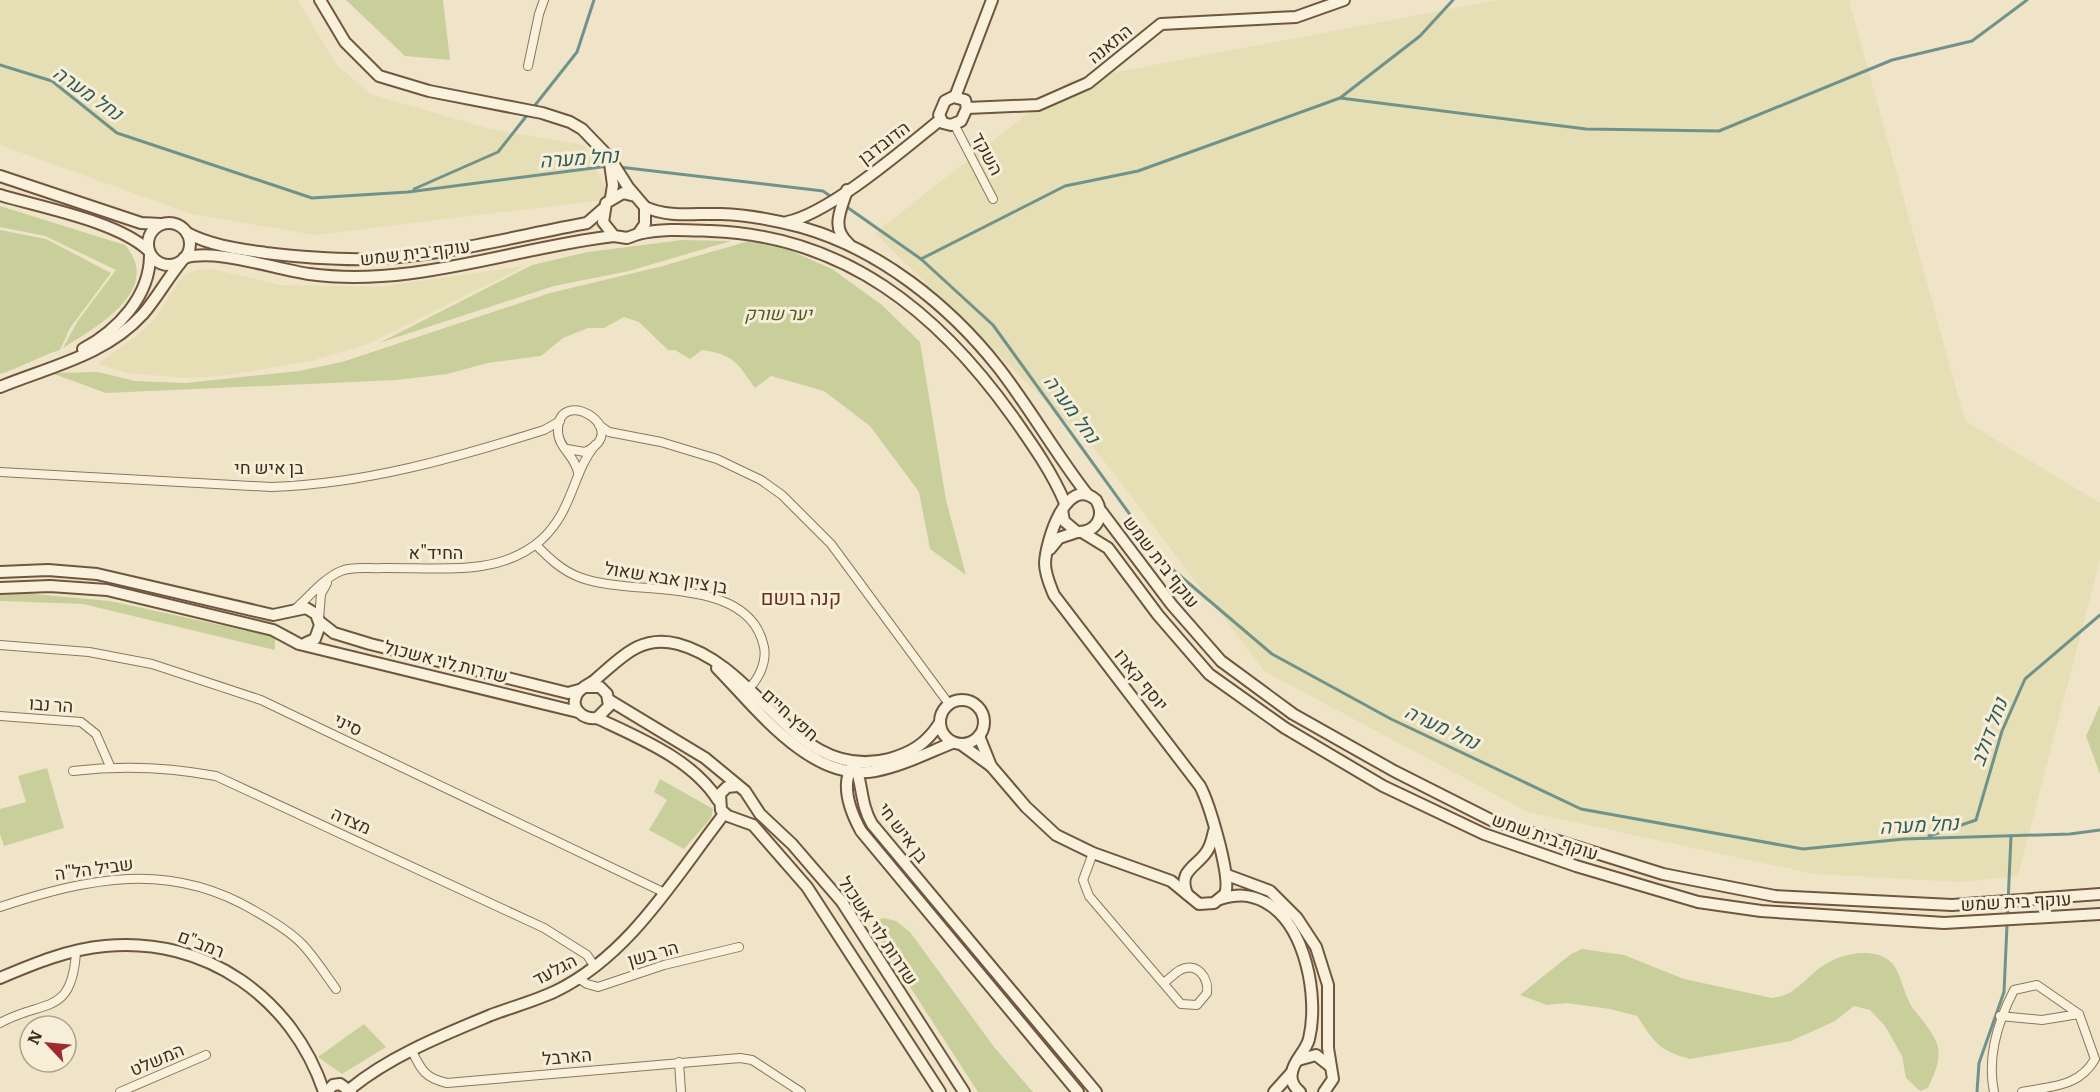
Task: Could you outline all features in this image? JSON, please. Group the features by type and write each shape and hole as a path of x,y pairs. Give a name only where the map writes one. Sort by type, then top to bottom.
{"main road":[{"path":"320,0 345,42 366,66 379,75 429,92 558,117 582,129 609,157 645,207 665,213 721,214 805,228 856,250 913,284 964,329 1008,381 1086,494 1096,500 1101,511 1095,527 1059,538 1046,554"},
{"path":"955,97 992,0"},
{"name":"התאנה","path":"968,108 1038,105 1088,83 1161,24 1296,17 1344,0"},
{"path":"955,97 965,100 968,108 963,118 954,124 947,124 940,120 940,110 945,101 955,97"},
{"name":"הדובדבן","path":"784,223 807,217 892,159 940,120"},
{"path":"609,157 613,175 610,198 603,209 605,228 614,236 627,238 650,230 688,230 772,238 824,255 889,288 945,334 984,378 1049,470 1064,507 1067,526 1079,532"},
{"path":"0,176 141,223 178,225 187,233 190,246 153,302 131,326 99,349 0,387"},
{"path":"847,190 837,224 844,240 856,250"},
{"path":"610,198 623,194 635,196"},
{"path":"0,195 115,229 133,238 164,265 182,260"},
{"path":"638,234 645,224 645,207"},
{"name":"עוקף בית שמש","path":"187,233 204,242 246,250 290,256 373,259 434,252 587,223 603,209"},
{"path":"46,369 97,342 121,321 142,292 150,267 151,232 161,224"},
{"name":"עוקף בית שמש","path":"182,260 204,254 310,274 374,277 436,270 614,236"},
{"path":"1064,507 1072,496 1086,494"},
{"name":"יוסף קארו","path":"1064,507 1046,554 1046,575 1065,612 1193,775 1210,804 1226,873"},
{"name":"עוקף בית שמש","path":"1101,511 1172,605 1221,661 1293,714 1394,771 1491,820 1663,874 1775,896 1952,905 2100,894"},
{"name":"עוקף בית שמש","path":"1079,532 1108,548 1158,615 1209,674 1285,728 1383,786 1484,834 1576,866 1698,902 1761,911 1944,923 2100,914"},
{"path":"0,572 48,570 96,574 273,615 312,610 320,620 318,635 306,643 299,644 273,630 107,591 50,586 0,588"},
{"path":"289,638 285,628 292,611"},
{"name":"שדרות לוי אשכול","path":"320,620 334,633 419,657 568,693 582,688"},
{"name":"שדרות לוי אשכול","path":"306,643 578,712"},
{"name":"חפץ חיים","path":"582,688 625,652 650,644 677,644 720,664 746,691 799,737 853,769 902,765 957,744"},
{"path":"597,718 606,711 608,697 606,677 616,659"},
{"path":"600,687 608,697 705,758 745,791 749,800 747,809 730,815 707,783 694,772 650,744 597,718 586,718 578,712 575,701 582,688 600,687"},
{"path":"991,766 979,736 984,723 978,707 962,700 949,704 941,712 939,724 943,735 991,766 1042,824 1056,835 1093,853 1161,876 1179,886 1199,903 1206,905 1220,899 1240,895 1258,898 1276,912 1296,939 1308,972 1311,991 1310,1035 1292,1072 1274,1092"},
{"name":"חפץ חיים","path":"853,769 912,752 930,737 939,724"},
{"path":"957,744 979,736"},
{"name":"בן איש חי","path":"853,769 848,802 861,831 1077,1092"},
{"name":"בן איש חי","path":"853,769 861,799 872,824 1096,1092"},
{"path":"718,800 723,790 737,786"},
{"name":"שדרות לוי אשכול","path":"749,800 842,902 964,1092"},
{"name":"שדרות לוי אשכול","path":"730,815 753,825 807,887 940,1092"},
{"name":"הגלעד","path":"351,1091 371,1073 412,1051 491,1015 555,991 595,967 619,946 730,815"},
{"path":"1187,894 1184,880 1192,865 1208,851 1215,826"},
{"path":"1161,876 1209,860 1226,873 1270,891 1297,918 1316,947 1328,985 1333,1079 1324,1092"},
{"path":"1220,899 1228,888 1226,873"},
{"name":"רמב\"ם","path":"0,978 76,952 105,946 159,946 183,951 218,966 253,988 279,1015 316,1067 325,1092"},
{"path":"1298,1060 1316,1055 1331,1066"},
{"name":"רמב\"ם","path":"316,1067 351,1091"},
{"path":"1292,1072 1293,1084 1300,1092"},
{"path":"325,1092 338,1084"}],"street":[{"path":"528,66 538,14 544,0"},
{"name":"השקד","path":"954,124 993,199"},
{"path":"579,476 575,460 564,446 558,432 560,421 571,411 585,411 591,414 599,425 618,434 661,442 717,459 760,480 782,495 831,544 949,704"},
{"name":"בן איש חי","path":"0,472 271,487 312,485 384,474 531,434 560,421"},
{"path":"536,545 566,507 583,462 597,442 599,425"},
{"path":"531,434 549,435 579,453 597,442 618,434"},
{"name":"בן ציון אבא שאול","path":"536,545 556,564 580,578 711,597 735,605 754,623 765,649 761,670 746,691"},
{"name":"החיד\"א","path":"292,611 333,576 351,569 483,567 514,558 536,545"},
{"path":"320,620 321,594 333,576"},
{"name":"סיני","path":"0,645 89,652 152,664 261,700 663,892"},
{"name":"הר נבו","path":"0,716 81,722 96,734 110,766"},
{"name":"מצדה","path":"73,771 110,766 177,769 216,776 544,928 587,955 595,967"},
{"path":"1093,853 1083,880 1084,888 1164,983 1184,1006 1197,1005 1207,993 1205,977 1192,968 1179,970 1164,983"},
{"name":"שביל הל\"ה","path":"0,906 58,888 111,879 141,877 175,880 237,900 272,921 302,944 336,989"},
{"name":"הר בשן","path":"578,978 598,987 664,965 739,947"},
{"path":"0,1023 52,1005 64,994 75,968 76,952"},
{"path":"1994,1092 1991,1075 2000,1016 2014,990 2037,985 2079,1014 2098,1059 2088,1071 2067,1084 2022,1092"},
{"path":"2000,1016 2042,1020 2079,1014"},
{"name":"הארבל","path":"412,1051 422,1072 429,1078 447,1083 740,1058 752,1060 801,1092"},
{"name":"המשלט","path":"120,1092 206,1055"},
{"path":"679,1062 681,1092"}],"shaded area":[{"path":"0,0 298,0 335,63 370,94 490,129 584,145 611,199 315,235 191,214 0,145"},
{"path":"1497,0 1849,0 1965,421 2100,503 2100,559 2018,876 1960,882 1814,874 1528,812 1264,671 1097,452 875,233 1069,81"},
{"path":"525,266 368,344 311,361 223,376 186,378 126,373 98,364 154,320 180,280 186,274 197,270 212,269 281,285 379,287"}],"green space":[{"path":"346,0 443,0 450,60 405,56"},
{"path":"0,206 125,245 135,261 136,277 131,292 121,306 63,348 77,322 116,270 45,236 0,227"},
{"path":"0,230 46,239 111,273 70,328 60,350 0,374"},
{"path":"682,240 731,241 629,271 554,286 379,343 532,265 588,252"},
{"name":"יער שורק","path":"749,241 789,250 832,269 882,305 920,342 946,500 966,575 930,549 919,492 870,426 824,391 771,376 755,388 739,366 729,358 702,350 690,359 675,350 668,350 639,322 624,317 604,328 588,328 563,338 541,356 488,363 447,374 397,380 106,393 51,373 98,372 135,381 186,383 299,371 342,362 550,293 659,267"},
{"path":"13,592 110,601 275,637 275,650 83,604 0,601 0,594"},
{"path":"2100,705 2100,774 2086,736"},
{"path":"47,768 64,828 4,846 0,834 0,809 26,802 18,776"},
{"path":"660,779 713,809 711,818 684,849 649,830 667,800 654,792"},
{"path":"884,918 896,921 910,932 994,1047 1033,1092 978,1092 873,928 875,921"},
{"path":"1582,949 1624,955 1684,979 1772,998 1787,994 1821,967 1837,958 1866,953 1884,957 1894,966 1911,1006 1935,1039 1939,1055 1934,1075 1928,1088 1920,1091 1906,1078 1902,1056 1885,1026 1870,1010 1854,1006 1835,1021 1791,1041 1690,1059 1664,1049 1648,1033 1637,1016 1610,1009 1566,1003 1547,1005 1520,995 1571,954"},
{"path":"364,1024 386,1047 342,1074 318,1057"}],"waterway":[{"path":"532,109 577,52 594,0"},
{"path":"921,259 1065,186 1138,171 1340,98 1420,36 1453,0"},
{"path":"1340,98 1586,129 1719,131 1892,60 1972,41 2027,0"},
{"name":"נחל מערה","path":"0,65 52,81 117,133 312,198 408,192 609,166"},
{"path":"414,189 498,152 528,114"},
{"name":"נחל מערה","path":"619,167 823,191 833,198"},
{"name":"נחל מערה","path":"844,205 921,259 993,325 1165,563 1272,654 1391,719 1581,809 1803,849 1904,839 2070,834 2100,830"},
{"name":"נחל דולב","path":"1929,836 1976,820 2002,731 2025,679 2100,615"},
{"path":"1977,1092 1979,1063 2004,992 2011,836"}],"district":[{"name":"קנה בושם","path":"801,598"}]}
